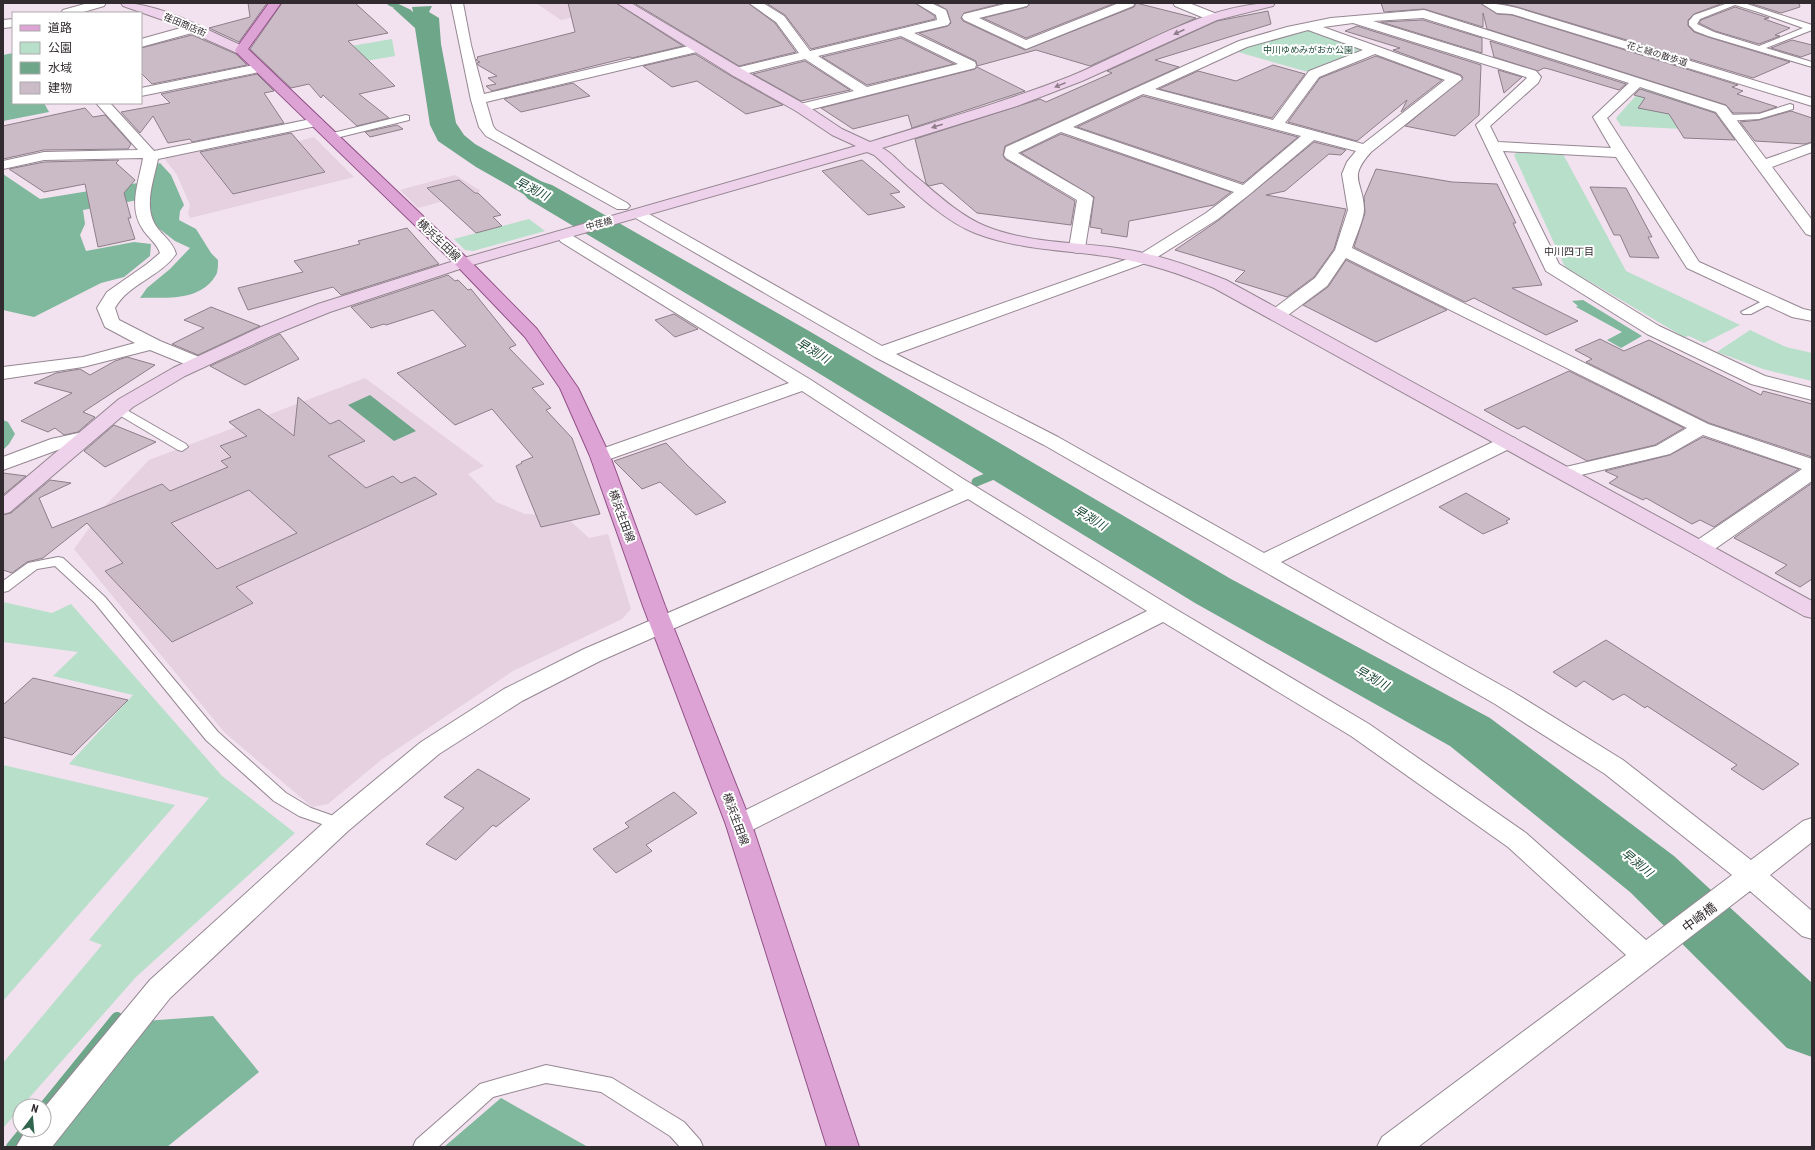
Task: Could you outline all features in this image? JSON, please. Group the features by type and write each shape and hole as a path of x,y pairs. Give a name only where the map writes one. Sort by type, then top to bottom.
{"main road":[{"path":"241,50 275,3"},
{"name":"横浜生田線","path":"241,50 463,263 531,333 569,388 600,456 661,625 739,824 843,1147"}],"street":[{"path":"70,12 100,3"},
{"name":"荏田商店街","path":"127,3 195,28 241,50"},
{"path":"457,3 478,100 486,127 492,133 881,353 1051,441 1265,561 1504,698 1614,767 1752,876 1812,928"},
{"path":"623,3 736,72 801,108 837,132 879,152 957,217 981,230 1030,243 1145,258 1202,276 1278,314 1812,611"},
{"path":"755,3 780,19 807,55 865,92"},
{"path":"736,72 944,22 942,13 922,3"},
{"path":"983,3 997,9"},
{"path":"1023,3 968,17 1026,45 1129,3"},
{"path":"1179,3 1207,15 1269,3"},
{"path":"1207,15 1236,3"},
{"name":"花と緑の散歩道","path":"1486,3 1501,10 1513,11 1585,32 1812,102"},
{"path":"1077,248 1086,198 1010,154 1013,148 1243,44 1274,34 1310,26 1354,19 1424,14 1540,50 1721,110 1812,231"},
{"name":"中荏橋","path":"3,508 118,409 150,388 198,363 267,331 324,308 463,263 564,237 630,210 869,147 1025,98 1077,78 1207,15"},
{"path":"1354,19 1527,73 1534,77 1533,80 1483,125 1552,267 1654,330 1758,380 1812,394"},
{"path":"1278,314 1321,282 1343,250 1356,210 1349,174 1354,162 1366,149 1455,79 1310,26"},
{"path":"142,43 195,28"},
{"path":"801,108 970,65 903,32"},
{"path":"478,100 697,48"},
{"path":"1276,126 1314,74 1374,50"},
{"path":"142,92 259,68"},
{"path":"1637,83 1600,117 1693,264 1798,313 1812,316"},
{"path":"1142,90 1366,149"},
{"path":"104,104 150,155"},
{"path":"3,165 44,156 150,155 316,122"},
{"path":"1060,127 1245,191"},
{"path":"881,353 1145,258 1212,216 1245,191 1311,135"},
{"path":"1492,146 1621,152"},
{"path":"1763,165 1812,147"},
{"path":"150,155 142,206 149,228 167,247 168,254 153,268 113,296 106,308 111,323 150,346 198,363"},
{"path":"564,237 804,384 969,491 1164,612 1360,730 1517,840 1639,952"},
{"path":"1343,250 1701,428 1812,466"},
{"path":"3,373 83,362 150,346"},
{"path":"600,456 804,384"},
{"path":"1564,473 1663,450 1701,428"},
{"path":"3,464 58,444 83,438"},
{"path":"1265,561 1508,442"},
{"path":"1701,548 1812,472"},
{"path":"32,1147 160,990 339,824 430,748 513,695 592,655 969,491"},
{"path":"739,824 1164,612"},
{"name":"中崎橋","path":"1394,1147 1639,952 1752,876 1812,828"}],"lane":[{"path":"1811,28 1761,10 1735,3 1697,17 1693,21 1693,25 1704,32 1812,65"},
{"path":"1759,49 1770,42 1811,28"},
{"path":"1726,118 1751,119 1771,115 1790,107"},
{"path":"332,136 406,118"},
{"path":"1747,312 1770,300"},
{"path":"118,409 182,447"},
{"path":"3,588 34,566 58,561 100,600 212,736 280,797 305,812 339,824"},
{"path":"423,1147 487,1090 546,1074 605,1084 677,1129 693,1147"}],"shaded area":[{"path":"536,3 611,3 618,8 561,20"},
{"path":"12,53 12,104 45,104 49,112 3,121 3,55"},
{"path":"291,131 299,141 314,137 354,177 190,218 188,214 190,205 177,175 164,158 203,150 208,157 270,143 266,138 269,138 268,136"},
{"path":"160,163 171,175 184,205 180,211 179,220 196,229 211,253 218,260 218,270 209,284 192,294 172,297 140,298 147,288 170,269 190,248 175,241 157,227 150,218 148,206 151,200 150,185 154,165"},
{"path":"3,174 40,199 144,182 138,200 83,210 85,224 80,235 86,251 134,242 151,244 150,256 124,277 101,283 34,317 3,310"},
{"path":"455,175 481,191 418,208 400,190"},
{"path":"1583,300 1642,336 1621,348 1607,340 1622,332 1576,307 1578,306 1572,301"},
{"path":"365,378 484,466 468,474 496,502 525,514 565,516 589,538 608,534 631,609 622,619 513,671 381,760 328,804 312,807 224,732 74,549 106,505 149,460"},
{"path":"3,420 8,422 15,434 3,450"},
{"path":"213,1016 259,1072 167,1147 18,1147 32,1138 52,1138 52,1118 118,1023"},
{"path":"501,1098 588,1147 444,1147"}],"green space":[{"name":"中川ゆめみがおか公園","path":"1310,30 1363,49 1308,72 1238,52 1250,46"},
{"path":"392,39 395,56 283,75 269,60"},
{"path":"1650,88 1711,109 1721,124 1683,129 1621,126 1616,118 1642,89"},
{"path":"1517,152 1563,154 1626,271 1740,325 1704,343 1689,336 1684,337 1565,267 1514,155"},
{"path":"529,219 545,231 473,251 465,250 454,239"},
{"path":"1750,330 1786,347 1812,353 1812,381 1763,369 1717,352"},
{"path":"3,602 52,613 71,604 222,776 295,833 136,977 29,1098 12,1098 12,1118 3,1128 3,1063 102,945 89,940 209,798 69,764 133,695 53,676 78,652 3,642"},
{"path":"3,765 175,805 3,1001"}],"water":[{"path":"432,6 429,12 439,18 441,44 456,123 464,135 475,144 576,201 570,203 601,220 586,225 554,206 548,208 476,167 438,141 430,125 415,28 393,8 404,7 413,12 412,7"},
{"path":"370,395 416,431 394,441 348,405"}],"building":[{"path":"248,3 267,3 239,42 209,28 250,17"},
{"path":"282,3 355,3 388,33 348,41 395,86 359,94 389,118 357,126 323,95 321,98 309,84 291,88 250,49"},
{"path":"568,3 616,3 683,46 632,58 630,57 492,91 486,86 496,84 488,78 497,76 478,65 477,63 480,62 476,60 478,58 477,57 575,32"},
{"path":"634,3 748,3 775,23 796,52 739,66"},
{"path":"766,3 915,3 935,16 935,19 811,49 785,15"},
{"path":"935,3 1003,3 964,13 961,18 963,21 1025,50 1134,7 1136,3 1196,18 1090,66 1036,50 977,66 976,61 919,33 948,26 951,23 947,10"},
{"path":"1030,3 1115,3 1026,38 983,18 1027,7"},
{"path":"1381,3 1480,3 1497,14 1512,15 1738,85 1732,87 1743,91 1737,94 1777,107 1759,113 1733,113 1726,105 1487,29 1483,13 1483,27 1424,9 1384,12"},
{"path":"1500,3 1723,3 1694,14 1688,20 1688,26 1694,32 1708,37 1790,62 1753,78"},
{"path":"1749,3 1799,3 1800,7 1781,13"},
{"path":"1735,7 1769,18 1764,19 1790,28 1775,35 1780,36 1759,44 1715,31 1699,23 1701,20"},
{"path":"1268,11 1271,24 1155,60 1179,67 1005,146 1003,155 1005,159 1075,201 1071,225 977,213 942,183 929,186 926,183 915,139 1040,99 1046,102 1112,73 1107,71 1217,21"},
{"path":"1423,20 1482,38 1482,53 1381,22"},
{"path":"1357,26 1481,65 1479,115 1455,136 1405,126 1463,78 1461,75 1393,50 1400,48 1345,31"},
{"path":"192,35 236,54 247,65 152,84 142,74 142,48"},
{"path":"901,38 954,64 867,85 822,57"},
{"path":"1792,40 1812,45 1812,53 1801,57 1771,48"},
{"path":"1490,41 1626,84 1619,90 1549,69 1544,68 1538,71 1494,57"},
{"path":"695,54 783,105 746,114 697,81 672,87 643,66"},
{"path":"1376,56 1442,80 1401,112 1407,100 1357,141 1288,122 1320,78"},
{"path":"805,61 850,90 801,101 753,74"},
{"path":"1273,65 1305,74 1272,118 1159,89 1198,71 1236,81"},
{"path":"977,67 1025,91 912,128 908,115 853,129 821,108 975,69"},
{"path":"1498,70 1522,77 1504,93"},
{"path":"257,74 274,91 264,93 284,123 192,142 190,139 168,143 153,116 140,133 121,112 170,103 161,94"},
{"path":"573,83 590,96 521,112 504,99"},
{"path":"1640,89 1715,113 1735,140 1684,138 1669,114 1638,108 1645,98 1634,95"},
{"path":"1143,96 1298,137 1243,183 1077,127"},
{"path":"85,108 93,117 105,115 131,144 128,149 44,150 3,159 3,126"},
{"path":"1791,111 1812,118 1812,142 1805,144 1755,141 1740,122 1759,120"},
{"path":"397,125 403,129 370,137 365,132"},
{"path":"291,133 325,172 233,194 200,152"},
{"path":"1061,134 1231,192 1214,205 1129,221 1127,237 1101,233 1102,229 1090,227 1094,197 1021,153"},
{"path":"1314,142 1346,150 1341,155 1329,154 1285,191 1266,195 1346,209 1334,249 1314,277 1287,297 1235,281 1245,271 1175,250 1219,220"},
{"path":"119,160 116,163 135,180 124,193 131,218 128,218 135,239 98,247 85,184 44,192 9,169 44,162"},
{"path":"862,160 900,192 890,194 905,207 868,215 822,171"},
{"path":"1376,169 1452,182 1497,184 1516,223 1513,223 1542,285 1512,288 1578,321 1546,335 1474,298 1465,302 1354,247 1365,213 1364,197"},
{"path":"459,180 475,193 478,193 501,215 493,217 502,226 476,233 427,188"},
{"path":"1590,187 1626,188 1652,237 1648,237 1659,258 1630,257 1620,235 1614,235"},
{"path":"407,228 439,264 341,295 333,287 248,310 238,288 303,272 294,261 360,244 358,241"},
{"path":"1346,260 1447,310 1376,342 1303,305 1328,287"},
{"path":"448,275 455,281 458,280 468,290 471,289 516,345 509,348 544,384 532,388 551,408 546,410 572,438 600,514 541,527 516,466 533,457 492,409 455,425 397,373 466,346 433,310 386,325 384,324 371,328 351,307"},
{"path":"211,307 260,326 198,355 172,344 204,328 184,320"},
{"path":"674,314 698,329 675,337 655,320"},
{"path":"280,334 299,359 245,385 210,366"},
{"path":"1600,339 1624,351 1649,340 1761,395 1763,391 1812,404 1812,457 1709,423 1586,362 1592,359 1575,350"},
{"path":"127,357 155,365 83,412 95,417 78,432 64,435 55,428 48,432 21,421 72,393 34,383 56,373 80,369 90,375 115,361"},
{"path":"1569,371 1684,428 1655,445 1587,461 1524,426 1518,429 1484,410"},
{"path":"298,397 330,424 339,420 365,441 328,456 366,488 393,476 401,483 415,477 437,494 236,587 253,603 172,642 105,571 123,563 87,523 43,558 27,562 12,573 3,570 3,515 11,513 50,480 71,483 39,498 52,528 162,484 170,491 228,467 221,461 231,457 220,446 247,436 229,422 259,409 294,436","holes":["249,490 297,533 217,569 171,523"]},
{"path":"114,425 156,442 105,467 84,451"},
{"path":"1703,437 1799,469 1714,527 1700,520 1692,524 1646,498 1643,500 1609,483 1618,477 1605,471 1670,455"},
{"path":"666,443 726,502 696,515 660,482 642,489 614,461"},
{"path":"3,473 26,476 3,495"},
{"path":"1812,483 1812,579 1800,587 1775,573 1787,565 1734,538"},
{"path":"1466,493 1510,519 1506,521 1508,523 1483,534 1439,507"},
{"path":"1606,640 1799,764 1763,790 1731,769 1737,765 1647,706 1645,708 1624,694 1613,700 1584,681 1576,687 1553,672"},
{"path":"33,678 128,700 72,755 3,737 3,705"},
{"path":"478,769 530,799 496,827 493,825 456,860 426,844 464,808 444,797"},
{"path":"674,792 697,813 646,845 652,851 616,873 593,849 629,827 625,823"}],"waterway":[{"path":"390,3 409,12"},
{"name":"早渕川","path":"540,192 794,340 1213,591 1470,732 1652,874 1812,1027"},
{"path":"976,482 1008,469"},
{"path":"52,1098 117,1018"},
{"path":"12,1147 19,1138"}],"district":[{"name":"中川四丁目","path":"1569,251"}]}
